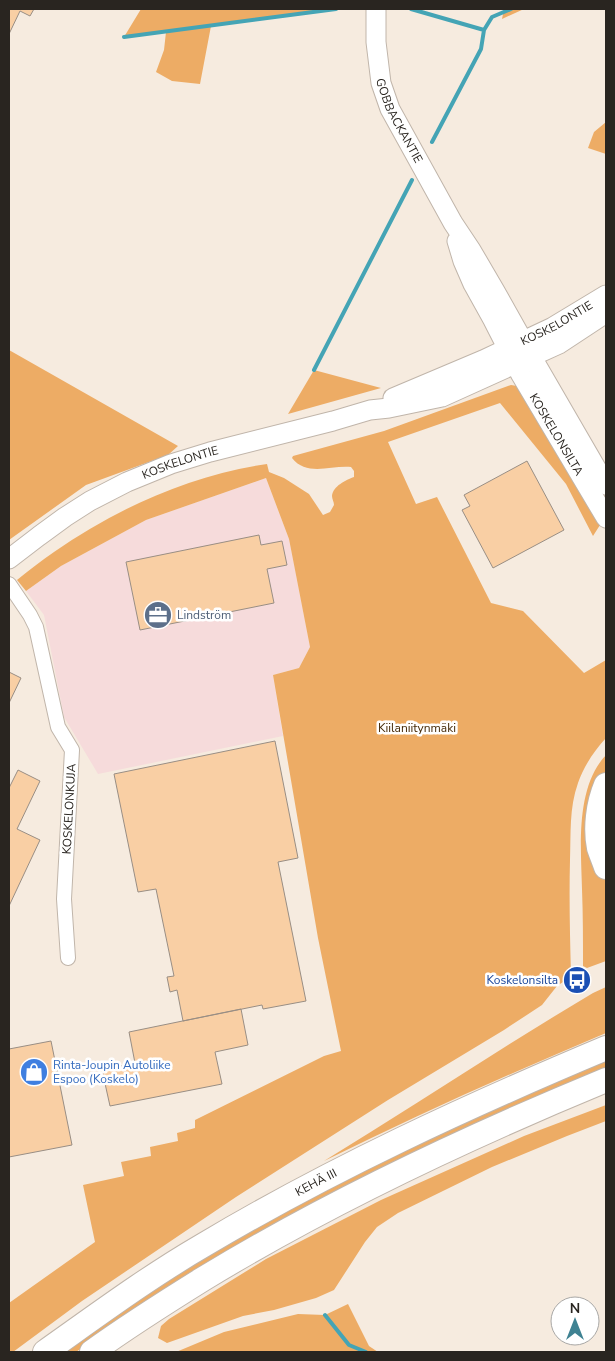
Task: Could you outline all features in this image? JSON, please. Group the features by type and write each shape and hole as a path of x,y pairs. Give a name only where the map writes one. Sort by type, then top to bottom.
{"highway":[{"path":"606,785 600,802 598,826 599,847 606,867"},
{"name":"KEHÄ III","path":"45,1352 122,1297 201,1246 303,1188 437,1122 606,1048"},
{"path":"92,1352 172,1298 248,1252 308,1219 383,1180 514,1119 606,1080"}],"main road":[{"name":"GOBBACKANTIE","path":"376,9 376,42 381,83 390,109 453,223 471,250 520,353"},
{"name":"KOSKELONTIE","path":"9,559 65,517 90,501 127,482 171,464 210,452 370,410 388,400 474,364 520,353 552,327 606,296"},
{"path":"520,353 558,344 606,313"},
{"name":"KOSKELONSILTA","path":"520,353 606,485"},
{"name":"KOSKELONSILTA","path":"520,353 606,518"}],"street":[{"name":"KOSKELONKUJA","path":"9,584 36,627 58,727 72,750 64,899 68,958"}],"shaded area":[{"path":"266,478 289,539 310,647 299,668 273,675 283,736 98,774 64,717 44,615 26,591 61,566 146,520"}],"green space":[{"path":"141,9 336,9 211,26 200,84 172,81 156,72 164,50 166,32 124,37"},
{"path":"504,9 524,9 502,19"},
{"path":"606,122 606,154 588,148 594,132"},
{"path":"9,350 178,446 168,455 86,485 9,540"},
{"path":"314,370 381,388 288,414"},
{"name":"Kiilaniitynmäki","path":"511,385 517,386 599,517 600,525 593,536 566,484 500,403 388,442 416,504 437,497 491,603 523,611 584,673 606,660 606,738 593,753 583,771 575,792 572,811 570,889 571,975 557,986 542,1005 236,1197 82,1301 13,1352 9,1352 9,1303 95,1242 83,1185 124,1176 121,1162 151,1156 150,1147 178,1141 177,1133 195,1128 195,1120 324,1056 341,1051 318,938 273,675 299,668 310,647 289,539 266,478 146,520 61,566 26,591 17,580 78,536 129,508 183,485 239,469 267,464 269,472 284,478 309,494 323,515 330,512 334,505 332,496 337,486 354,477 354,471 351,467 312,469 298,464 292,458 293,456 384,431"},
{"path":"606,755 602,874 606,881 606,961 587,968 583,966 582,819 589,784 596,769"},
{"path":"606,987 606,1033 464,1095 324,1161 525,1034"},
{"path":"606,1058 606,1069 132,1312 76,1352 60,1352 187,1266 376,1161"},
{"path":"606,1105 606,1121 492,1167 398,1213 377,1227 334,1290 316,1298 274,1310 243,1316 167,1343 158,1338 161,1326 169,1319 266,1259 381,1200 524,1136"},
{"path":"348,1304 369,1346 378,1352 176,1352 224,1332 298,1314 325,1315"}],"building":[{"path":"9,9 34,9 30,16 20,11 9,34"},
{"path":"527,461 564,530 493,568 462,510 470,506 464,495"},
{"path":"259,535 261,545 282,541 287,565 267,569 274,603 140,630 126,562"},
{"path":"9,672 21,678 9,703"},
{"path":"275,741 298,858 278,862 306,1001 263,1009 262,1005 183,1021 177,990 170,992 167,977 174,976 156,889 138,892 114,774"},
{"path":"18,770 40,781 17,829 40,840 9,906 9,788"},
{"path":"241,1009 248,1045 215,1052 222,1084 110,1106 102,1070 135,1063 129,1032"},
{"path":"51,1041 72,1145 9,1157 9,1049"}],"waterway":[{"path":"124,37 336,9"},
{"path":"411,9 484,30 492,17 511,9"},
{"path":"432,142 481,49 484,30"},
{"path":"314,370 412,180"},
{"path":"325,1315 349,1345 366,1352"}],"place":[{"name":"Lindström","path":"158,615"},
{"name":"Koskelonsilta","path":"577,980"},
{"name":"Rinta-Joupin Autoliike Espoo (Koskelo)","path":"34,1072"}]}
